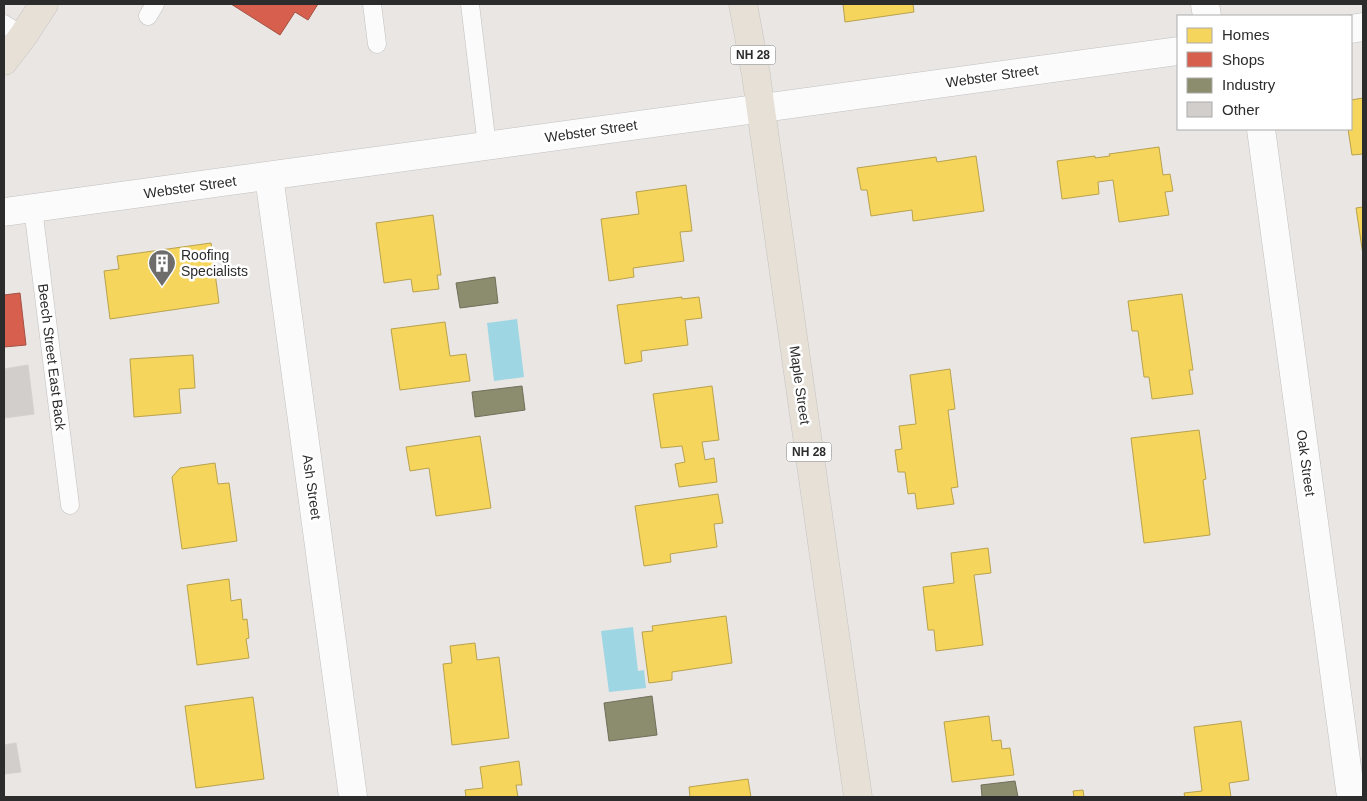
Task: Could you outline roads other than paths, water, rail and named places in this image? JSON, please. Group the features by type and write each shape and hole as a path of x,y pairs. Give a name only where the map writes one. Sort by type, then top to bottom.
{"main road":[{"path":"4,61 13,30 44,4"},
{"name":"Maple Street","path":"744,4 761,107 858,797"}],"street":[{"name":"Webster Street","path":"4,212 1177,51"},
{"name":"Oak Street","path":"1261,130 1351,797"},
{"name":"Ash Street","path":"270,176 353,797"}],"lane":[{"path":"372,4 377,44"},
{"path":"470,4 487,146"},
{"name":"Beech Street East Back","path":"33,208 70,506"}],"water":[{"path":"517,319 524,377 494,381 487,323"},
{"path":"633,627 638,671 644,670 646,688 609,692 601,631"}],"place":[{"name":"Roofing Specialists","path":"162,287"}]}
